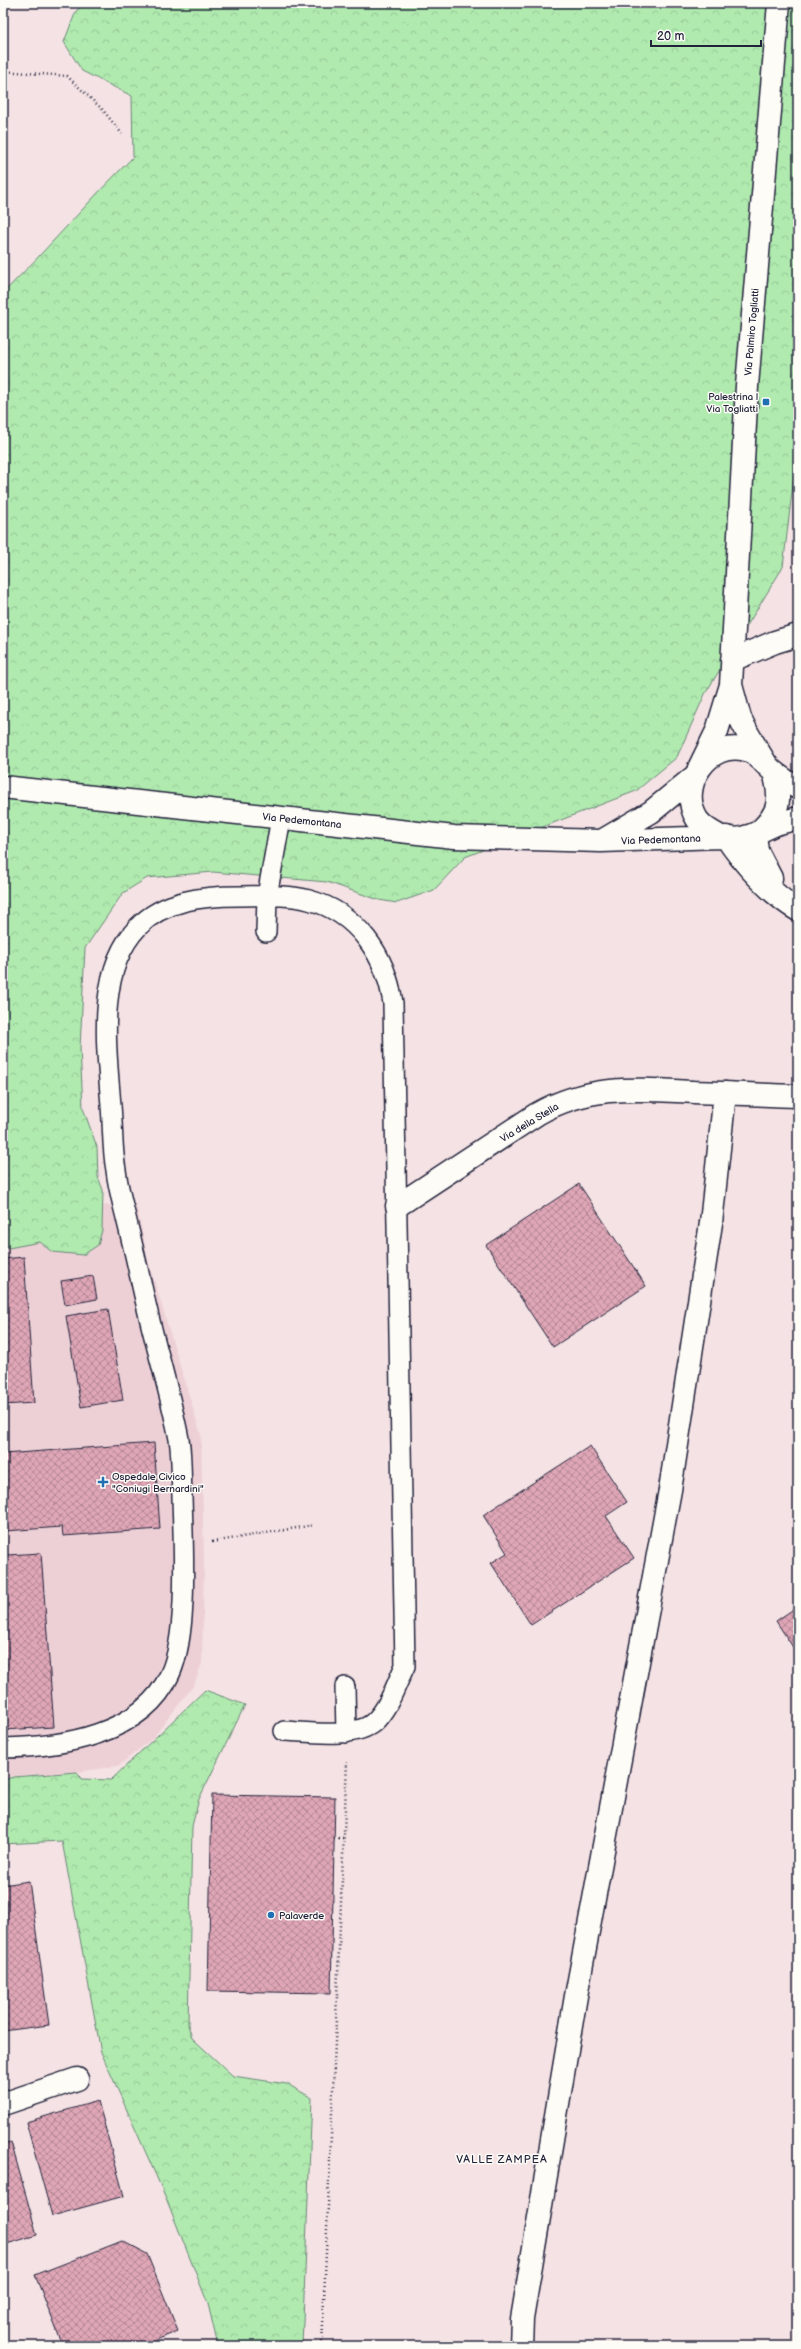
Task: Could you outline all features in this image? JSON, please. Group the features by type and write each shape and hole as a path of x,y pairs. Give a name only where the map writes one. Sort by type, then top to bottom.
{"street":[{"name":"Via Palmiro Togliatti","path":"697,772 717,731 731,685 747,386 779,3"},
{"path":"732,660 775,642 798,635"},
{"name":"Via Palmiro Togliatti","path":"731,685 743,723 770,768"},
{"name":"Via Pedemontana","path":"724,837 707,829 697,819 690,801 691,782 708,758 733,749 752,753 798,788"},
{"path":"770,768 780,793 777,808 770,822 757,833 757,851 764,868 782,896 797,910"},
{"name":"Via Pedemontana","path":"601,841 651,812 697,772"},
{"name":"Via Pedemontana","path":"3,787 454,837 601,841 724,837 738,839 798,818"},
{"path":"724,837 776,893 797,910"},
{"name":"Via della Stella","path":"397,1206 537,1114 573,1098 622,1088 798,1096"},
{"path":"521,2346 522,2319 576,1996 670,1490 712,1223 725,1093"},
{"path":"3,2104 78,2079"}],"lane":[{"path":"266,932 267,896 281,818"},
{"path":"3,1748 41,1747 83,1739 125,1722 150,1703 170,1676 178,1648 183,1547 180,1442 116,1170 107,1036 108,1002 113,974 120,955 131,935 147,919 170,905 199,897 267,896 308,900 336,912 366,937 384,965 393,1003 405,1666 387,1704 373,1722 346,1733 284,1731"},
{"path":"345,1686 346,1733"}],"path":[{"path":"3,70 66,76 102,109 122,134"},
{"path":"183,1547 314,1525"},
{"path":"322,2346 344,1838 346,1733"},
{"path":"334,1838 344,1838"}],"shaded area":[{"name":"Ospedale Civico \"Coniugi Bernardini\"","path":"136,1204 148,1260 201,1435 204,1562 202,1663 194,1685 152,1739 118,1766 77,1772 3,1777 3,1210"}],"green space":[{"path":"86,3 798,3 798,442 783,567 705,694 677,757 636,791 465,857 434,890 397,903 379,900 327,882 213,872 147,878 123,893 85,948 80,1048 83,1108 97,1147 98,1177 103,1190 102,1230 98,1245 83,1255 52,1252 40,1242 3,1249 3,293 133,157 132,96 82,71 64,42 76,11"},
{"path":"205,1690 245,1705 199,1799 192,1826 188,2025 192,2038 233,2076 287,2084 312,2098 302,2346 218,2346 208,2304 166,2198 101,2052 62,1841 3,1844 3,1780 13,1777 77,1772 81,1779 111,1780"}],"building":[{"path":"579,1184 646,1286 553,1347 486,1245"},
{"path":"24,1257 34,1403 3,1405 3,1259"},
{"path":"93,1276 97,1299 65,1305 61,1281"},
{"path":"108,1309 123,1400 81,1407 66,1316"},
{"name":"Ospedale Civico \"Coniugi Bernardini\"","path":"154,1443 160,1529 63,1536 62,1527 5,1531 7,1555 41,1553 54,1727 3,1730 3,1454"},
{"path":"590,1446 627,1502 606,1516 634,1558 531,1625 491,1563 507,1553 483,1515"},
{"path":"798,1606 798,1655 776,1621"},
{"name":"Palaverde","path":"212,1795 335,1797 331,1993 208,1991"},
{"path":"29,1881 49,2025 3,2031 3,1885"},
{"path":"98,2101 124,2196 52,2216 26,2122"},
{"path":"11,2142 37,2235 3,2245 3,2145"},
{"path":"122,2241 147,2254 178,2331 142,2346 63,2346 35,2275"}],"place":[{"name":"Palestrina | Via Togliatti","path":"766,402"},
{"name":"Ospedale Civico \"Coniugi Bernardini\"","path":"103,1482"},
{"name":"Palaverde","path":"271,1915"}],"district":[{"name":"VALLE ZAMPEA","path":"502,2159"}]}
